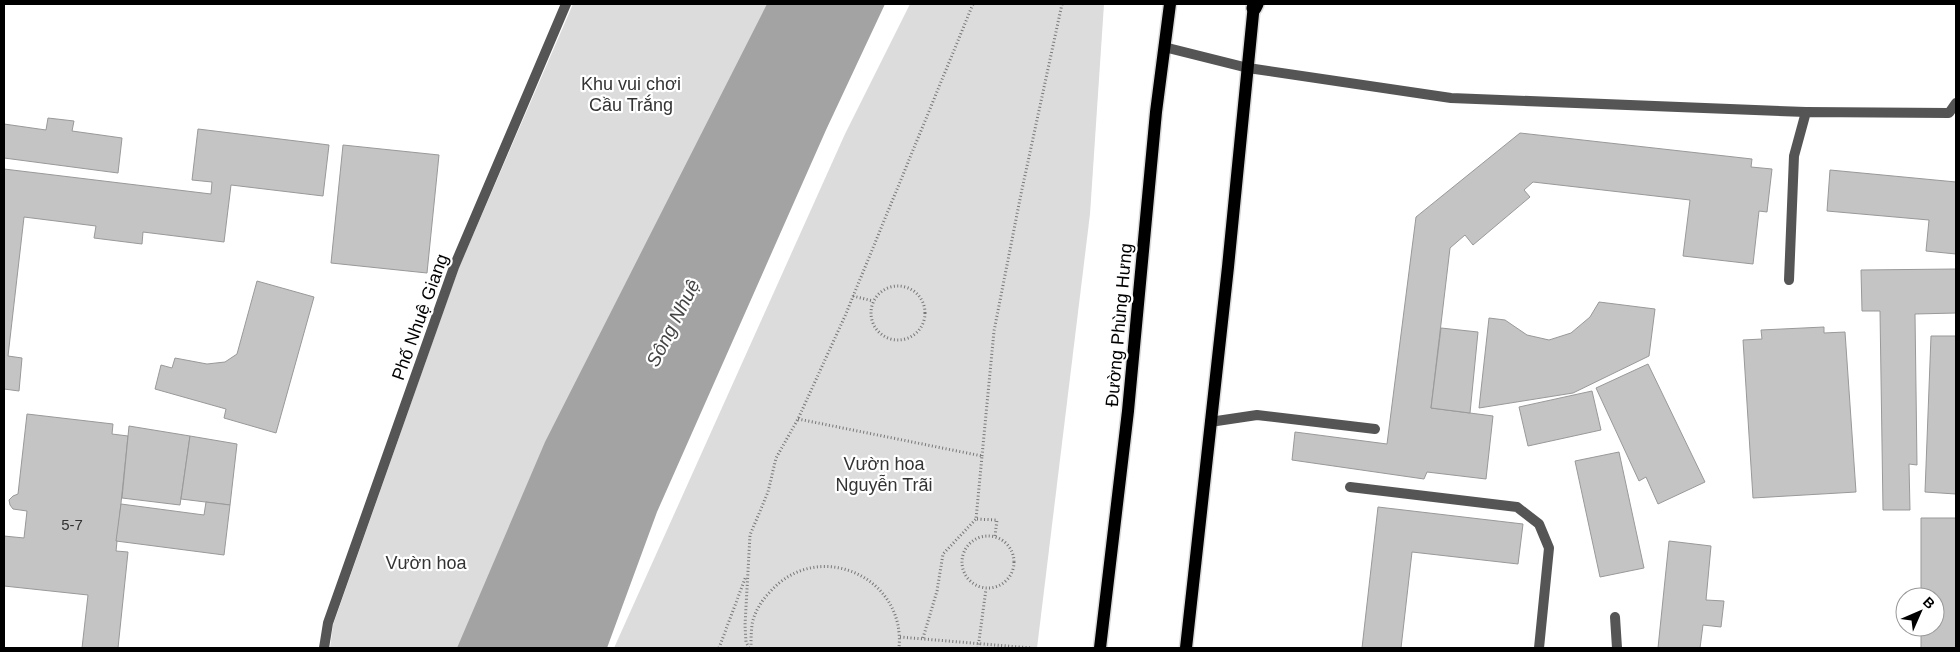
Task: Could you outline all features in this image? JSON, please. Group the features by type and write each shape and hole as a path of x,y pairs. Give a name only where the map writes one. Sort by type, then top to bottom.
{"main road":[{"name":"Đường Phùng Hưng","path":"1100,648 1128,411 1164,47 1170,4"},
{"path":"1186,648 1255,5"}],"street":[{"name":"Phố Nhuệ Giang","path":"324,648 328,623 454,267 566,4"},
{"path":"1164,47 1248,68 1451,98 1806,112 1948,113 1956,103"},
{"path":"1790,280 1794,156 1806,112"},
{"path":"1210,422 1257,415 1376,429"},
{"path":"1350,487 1517,507 1539,524 1549,548 1539,648"},
{"path":"1615,617 1616,648"}],"path":[{"path":"750,648 746,642 745,625 750,535 768,492 776,458 798,419 853,296 973,4"},
{"path":"923,638 937,591 943,554 976,519 994,331 1020,194 1062,4"},
{"path":"899,285 916,292 922,300 925,309 925,319 922,328 907,340 889,340 882,336 871,322 870,313 873,301 881,291 899,285"},
{"path":"853,296 873,301"},
{"path":"798,419 982,456"},
{"path":"976,519 996,520 995,536"},
{"path":"982,536 995,536 1006,543 1014,557 1012,574 1001,586 992,589 974,585 962,571 962,553 974,539 982,536"},
{"path":"750,648 752,624 761,601 778,582 798,570 821,566 845,568 866,578 884,594 895,614 900,637 899,648"},
{"path":"719,648 747,571"},
{"path":"978,648 986,588"},
{"path":"900,637 1031,648"}],"green space":[{"name":"Khu vui chơi Cầu Trắng","path":"573,4 776,4 464,648 330,648 333,625 458,270"},
{"name":"Vườn hoa Nguyễn Trãi","path":"910,4 1104,4 1090,214 1037,648 614,648 845,134"}],"water":[{"name":"Sông Nhuệ","path":"767,4 885,4 826,130 657,512 607,648 457,648 545,442"}],"building":[{"path":"48,118 74,121 72,131 122,138 118,173 4,158 4,124 46,130"},
{"path":"198,129 329,145 323,196 231,185 224,242 143,232 142,244 94,238 96,226 24,217 8,356 22,358 19,391 4,389 4,169 211,194 212,182 192,180"},
{"path":"1520,133 1752,159 1751,167 1772,169 1767,212 1759,211 1753,264 1683,256 1690,200 1533,182 1524,190 1530,197 1473,245 1465,235 1450,248 1431,408 1493,416 1486,479 1427,472 1424,479 1292,460 1295,432 1387,444 1416,217"},
{"path":"343,145 439,155 427,273 331,263"},
{"path":"1830,170 1956,182 1956,254 1926,251 1929,220 1827,211"},
{"path":"1956,269 1956,313 1915,314 1917,465 1909,464 1910,510 1883,510 1880,311 1862,311 1861,270"},
{"path":"257,281 314,297 276,433 224,418 226,409 155,389 161,365 172,368 175,358 207,364 225,362 237,354"},
{"path":"1599,302 1655,309 1649,356 1573,393 1479,408 1489,318 1505,320 1527,335 1549,340 1571,333 1590,317"},
{"path":"1824,327 1824,333 1845,332 1856,492 1753,498 1743,340 1762,339 1761,330"},
{"path":"1441,328 1478,332 1470,413 1431,408"},
{"path":"1931,336 1956,336 1956,494 1925,492"},
{"path":"1648,364 1705,482 1658,504 1646,477 1639,481 1596,388"},
{"path":"1592,391 1601,430 1528,446 1519,407"},
{"path":"27,414 113,424 112,434 128,436 116,551 128,552 118,648 82,648 88,595 4,586 4,536 24,538 27,511 13,509 9,500 18,494"},
{"path":"129,426 190,436 180,505 122,498"},
{"path":"190,436 237,444 230,505 181,499"},
{"path":"1619,452 1644,568 1600,577 1575,461"},
{"path":"206,502 230,505 224,555 116,541 121,504 204,515"},
{"path":"1378,507 1523,524 1518,564 1412,552 1401,648 1362,648"},
{"path":"1921,518 1956,518 1956,648 1921,648 1921,637 1945,637 1945,587 1921,587"},
{"path":"1669,541 1711,546 1706,600 1724,601 1721,627 1703,625 1700,648 1658,648"}],"park label":[{"name":"Vườn hoa","path":"426,563"}]}
